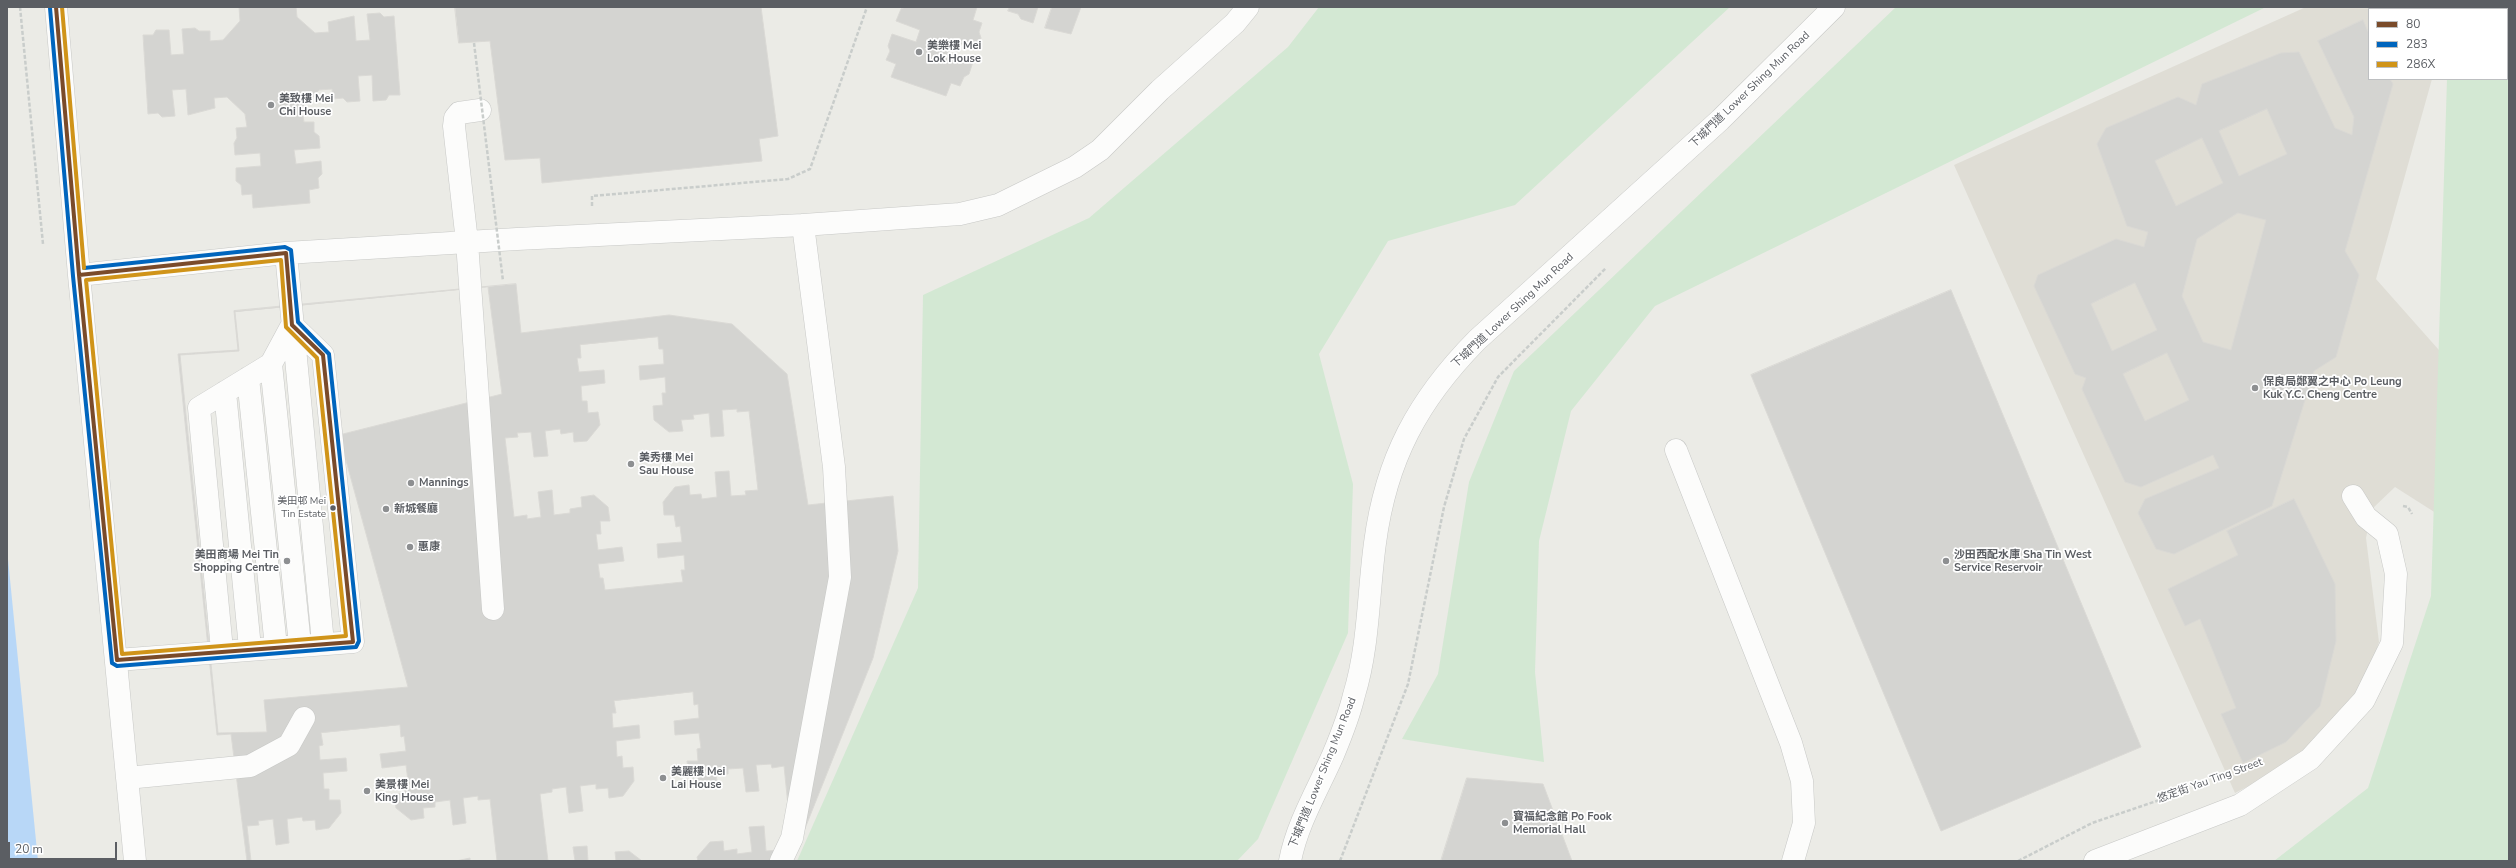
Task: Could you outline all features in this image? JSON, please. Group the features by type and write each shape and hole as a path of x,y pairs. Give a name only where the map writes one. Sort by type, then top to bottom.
{"street":[{"path":"56,7 79,275 117,660 135,861"},
{"path":"79,275 286,253 803,225 960,214 998,205 1075,167 1100,150 1160,90 1235,23 1248,7"},
{"name":"下城門道 Lower Shing Mun Road","path":"1290,861 1305,817 1333,755 1355,695 1367,632 1375,544 1381,507 1390,472 1402,443 1417,415 1454,364 1477,340 1720,120 1834,7"},
{"path":"480,110 459,112 455,118 454,126 467,242 493,609"},
{"path":"781,861 792,838 840,577 834,468 803,225"},
{"path":"286,253 323,643"},
{"path":"117,660 222,650 353,642 323,355 292,325"},
{"path":"222,650 199,408 271,364 292,325"},
{"path":"271,364 300,645"},
{"path":"248,378 276,647"},
{"path":"225,392 250,648"},
{"path":"1676,450 1791,743 1802,781 1804,823 1793,861"},
{"path":"2095,861 2240,805 2310,759 2364,700 2392,643 2396,574 2387,534 2366,517 2353,496"},
{"path":"128,778 250,766 289,745 304,718"}],"path":[{"path":"593,236 592,196 788,179 810,169 867,7"},
{"path":"474,43 503,281"},
{"path":"1340,861 1408,684 1444,507 1464,439 1498,377 1606,268"},
{"path":"2366,517 2388,503 2408,507 2414,517"},
{"name":"悠定街 Yau Ting Street","path":"2018,861 2092,823 2190,789"}],"shaded area":[{"name":"保良局鄭翼之中心 Po Leung Kuk Y.C. Cheng Centre","path":"2306,7 2452,7 2368,8 2368,80 2432,80 2376,279 2446,358 2450,522 2395,487 2372,509 2366,538 2379,642 2360,697 2310,754 2235,793 1954,165"}],"green space":[{"path":"1319,7 1730,7 1515,205 1388,241 1319,354 1353,484 1348,633 1258,839 1237,861 797,861 918,588 923,295 1089,218 1288,47"},
{"path":"1896,7 2266,7 1655,306 1571,411 1539,541 1535,672 1544,762 1402,739 1438,674 1469,482 1514,371"},
{"path":"2384,7 2509,7 2509,861 2274,861 2368,788 2431,596 2447,80 2508,80 2508,8"}],"water":[{"path":"7,549 38,861 7,861"}],"building":[{"name":"美致樓 Mei Chi House","path":"239,7 296,7 297,17 315,33 329,32 328,22 354,16 356,41 370,40 367,14 380,13 384,17 394,16 400,95 389,95 386,100 373,101 372,75 358,76 360,101 347,102 343,98 333,99 332,89 319,90 302,109 304,122 314,122 314,132 319,136 320,148 294,150 296,164 321,161 322,174 318,178 319,188 309,190 310,203 253,208 252,194 242,195 241,185 236,181 236,168 261,166 260,153 235,155 234,143 237,138 236,128 247,127 245,114 227,97 214,98 215,108 188,115 186,89 172,90 175,116 162,117 158,113 148,114 143,35 153,35 156,30 169,30 171,55 184,54 182,29 195,28 199,31 210,31 210,41 223,40 240,21"},
{"path":"455,7 761,7 778,136 759,139 762,161 542,183 540,158 505,160 490,41 459,43"},
{"name":"美樂樓 Mei Lok House","path":"906,7 977,7 973,20 982,23 979,32 981,38 977,49 953,41 948,54 973,62 969,74 964,77 960,86 951,83 946,96 891,77 896,64 886,60 890,51 888,46 892,34 916,42 920,30 896,21 901,9"},
{"path":"1010,7 1038,7 1033,23 1021,19 1018,14 1008,11"},
{"path":"1052,7 1081,7 1071,34 1045,28"},
{"path":"2363,20 2368,32 2368,80 2391,80 2393,84 2345,251 2359,275 2336,357 2314,371 2272,506 2174,554 2156,549 2138,513 2145,499 2219,468 2213,455 2141,487 2125,482 2082,389 2086,378 2075,374 2034,286 2038,275 2116,239 2144,247 2148,232 2127,226 2097,144 2106,128 2178,97 2196,105 2202,84 2281,53 2299,52 2335,128 2352,135 2354,117 2318,41","holes":["2267,109 2287,154 2239,176 2219,131","2202,138 2223,183 2176,206 2155,161","2238,213 2266,220 2231,350 2203,342 2182,296 2197,239","2135,283 2157,330 2112,351 2091,304","2167,353 2189,400 2145,421 2123,374"]},
{"path":"516,284 521,333 669,315 732,324 787,374 808,505 893,496 898,551 873,658 792,861 247,861 231,734 217,735 178,354 238,350 234,311"},
{"name":"美田商場 Mei Tin Shopping Centre","path":"488,287 502,394 339,435 408,687 264,700 267,732 218,733 180,355 239,351 235,312"},
{"name":"沙田西配水庫 Sha Tin West Service Reservoir","path":"1951,290 2141,747 1941,831 1751,375"},
{"name":"美秀樓 Mei Sau House","path":"658,337 659,349 663,349 664,364 639,366 640,380 665,377 666,393 662,393 663,405 653,406 654,420 669,432 683,431 681,420 694,419 693,415 709,413 711,437 724,436 722,410 737,409 737,412 749,411 758,490 745,491 746,495 731,496 729,471 715,472 717,497 702,499 701,494 690,495 689,485 675,487 663,502 664,515 674,515 676,527 680,526 682,542 657,544 658,558 684,555 685,570 681,570 683,582 605,590 603,578 600,578 598,564 624,561 622,547 598,550 596,534 601,534 600,521 610,521 608,507 594,495 581,497 582,507 570,509 570,513 554,515 552,490 538,492 541,517 527,519 527,515 514,517 505,438 518,437 517,433 531,432 534,457 548,456 545,431 560,429 561,434 573,432 574,442 587,441 600,425 598,412 588,413 587,401 582,401 581,386 605,383 604,370 579,372 577,358 581,358 580,345"},
{"path":"2294,499 2335,584 2336,641 2320,706 2286,742 2243,763 2221,714 2236,708 2200,619 2185,626 2168,589 2238,555 2227,531"},
{"name":"美麗樓 Mei Lai House","path":"693,692 694,705 698,704 699,718 674,721 675,735 699,733 701,748 697,749 698,761 687,761 689,775 704,788 718,786 716,775 728,774 728,769 743,768 746,792 759,791 756,765 771,764 772,768 784,766 792,845 780,850 766,851 764,826 749,827 752,852 737,854 737,849 724,851 723,841 710,842 697,857 698,861 642,861 629,851 615,852 616,861 588,861 587,846 573,847 575,861 548,861 540,794 552,792 552,789 566,787 569,813 583,811 580,786 596,784 596,789 608,788 609,798 623,796 634,781 633,767 623,768 622,756 617,757 616,741 640,738 639,725 613,728 612,713 616,713 614,701"},
{"name":"美景樓 Mei King House","path":"400,725 401,737 404,736 406,751 380,754 382,768 406,765 408,781 403,781 405,793 394,794 396,808 411,820 424,818 423,808 435,807 435,802 450,800 453,825 466,823 463,798 478,796 478,800 490,799 497,861 470,861 470,858 456,861 251,861 247,826 259,825 258,821 273,819 276,845 289,843 287,819 302,817 303,821 315,820 316,830 329,828 341,813 340,800 329,800 329,789 324,789 323,773 347,771 346,758 320,760 319,746 323,745 321,733"},
{"name":"寶福紀念館 Po Fook Memorial Hall","path":"1467,778 1543,784 1572,861 1441,861"}],"transit line":[{"name":"80","path":"56,7 79,275 117,660"},
{"name":"286X","path":"62,7 84,268"},
{"name":"283","path":"50,8 73,276 112,663 117,666 356,647 359,641 329,354 298,322 291,250 285,247 84,268"},
{"name":"80","path":"79,275 286,253"},
{"name":"80","path":"117,660 353,642 323,355 292,325 286,253"},
{"name":"286X","path":"281,260 286,327 317,358 346,636 122,654 86,280 281,260"}],"place":[{"name":"美樂樓 Mei Lok House","path":"919,52"},
{"name":"美致樓 Mei Chi House","path":"271,105"},
{"name":"保良局鄭翼之中心 Po Leung Kuk Y.C. Cheng Centre","path":"2255,388"},
{"name":"美秀樓 Mei Sau House","path":"631,464"},
{"name":"Mannings","path":"411,483"},
{"name":"美田邨 Mei Tin Estate","path":"333,508"},
{"name":"新城餐廳","path":"386,509"},
{"name":"惠康","path":"410,547"},
{"name":"美田商場 Mei Tin Shopping Centre","path":"287,561"},
{"name":"沙田西配水庫 Sha Tin West Service Reservoir","path":"1946,561"},
{"name":"美麗樓 Mei Lai House","path":"663,778"},
{"name":"美景樓 Mei King House","path":"367,791"},
{"name":"寶福紀念館 Po Fook Memorial Hall","path":"1505,823"}]}
